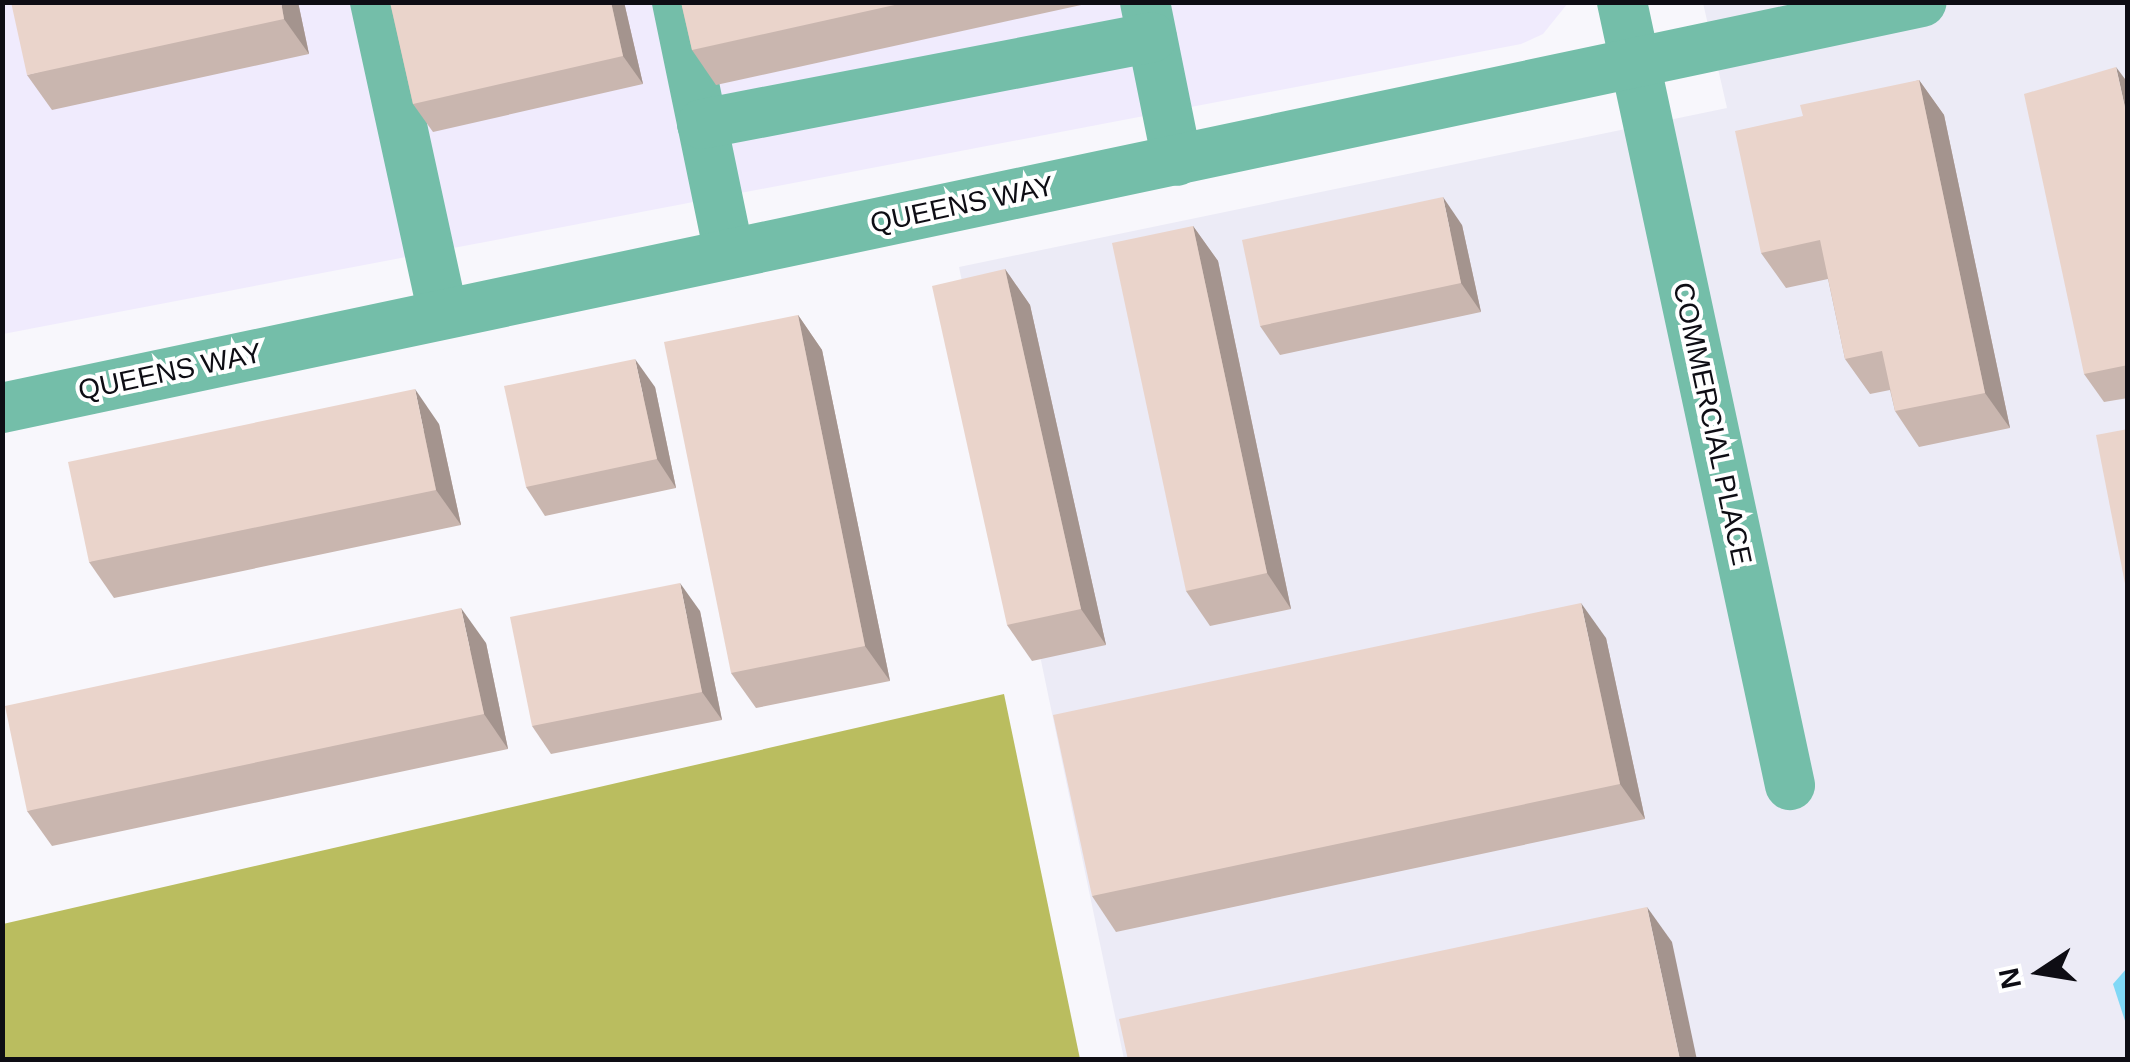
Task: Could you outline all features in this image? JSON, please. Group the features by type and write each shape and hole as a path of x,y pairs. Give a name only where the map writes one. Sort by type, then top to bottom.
{"street":[{"path":"374,2 443,314"},
{"path":"677,2 729,254"},
{"name":"COMMERCIAL PLACE","path":"1622,2 1790,785"},
{"name":"QUEENS WAY","path":"2,408 1922,2"},
{"path":"702,124 1149,20 1177,161"}],"shaded area":[{"path":"3,3 1568,3 1543,34 1521,44 3,334"},
{"path":"1703,3 2127,3 2127,1059 1124,1059 959,267 1727,108"}],"green space":[{"path":"1004,694 1080,1059 3,1059 3,924"}],"water":[{"path":"2127,968 2127,1027 2113,984"}],"building":[{"path":"11,2 281,2 284,19 27,75"},
{"path":"390,2 611,2 623,56 413,104"},
{"path":"681,2 908,2 692,50"},
{"path":"2116,67 2128,121 2128,365 2084,374 2024,94"},
{"path":"1919,80 1985,393 1895,411 1882,351 1845,359 1820,240 1761,253 1735,131 1803,116 1800,105"},
{"path":"1443,197 1461,283 1260,326 1242,240"},
{"path":"1193,226 1267,573 1186,591 1112,243"},
{"path":"1005,269 1081,609 1007,625 932,286"},
{"path":"798,315 865,646 731,673 664,342"},
{"path":"635,359 657,459 526,487 504,386"},
{"path":"415,389 436,490 89,562 68,462"},
{"path":"2128,429 2128,599 2096,435"},
{"path":"680,583 702,692 532,726 510,617"},
{"path":"1581,603 1620,784 1092,896 1053,715"},
{"path":"461,608 484,714 27,811 5,706"},
{"path":"1647,907 1680,1060 1128,1060 1119,1019"}]}
